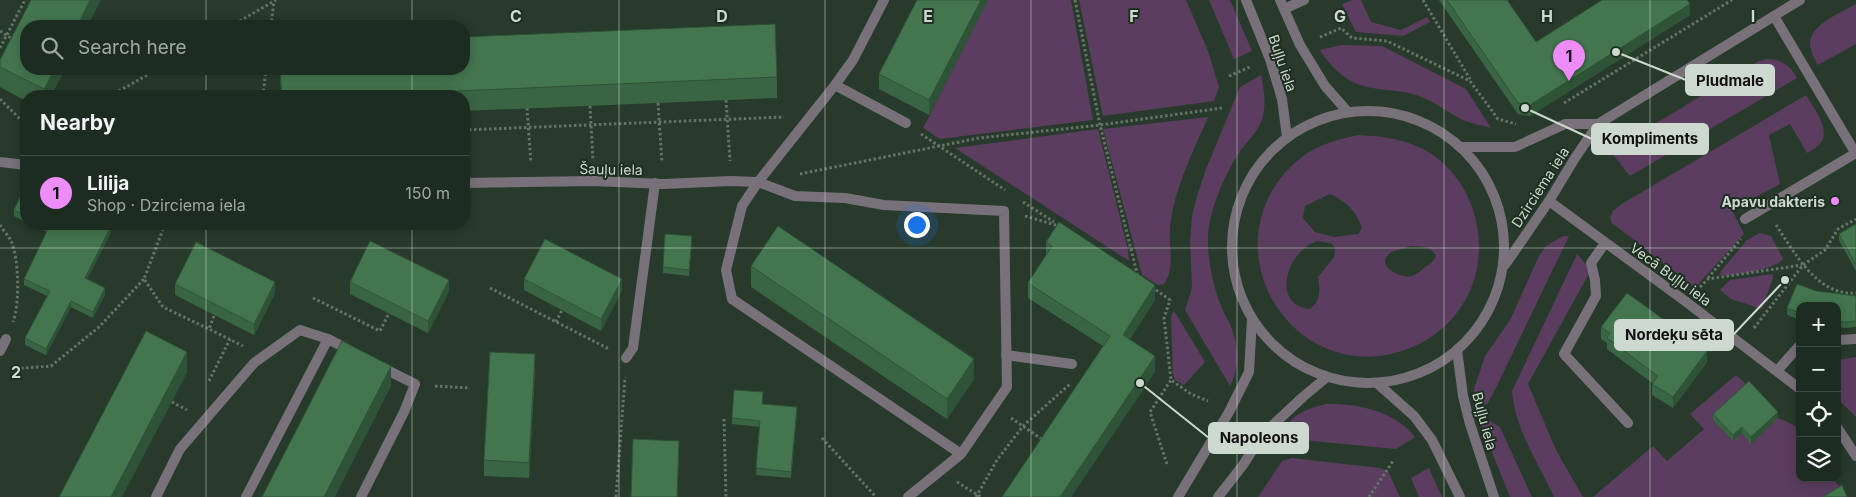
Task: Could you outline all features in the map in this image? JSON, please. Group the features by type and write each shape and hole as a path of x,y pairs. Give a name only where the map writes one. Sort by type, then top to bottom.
{"street":[{"path":"884,0 853,60 836,85 809,116 742,206 726,270 732,299 961,454"},
{"name":"Buļļu iela","path":"1246,0 1270,59 1282,99 1287,137"},
{"path":"1282,4 1304,0"},
{"name":"Dzirciema iela","path":"1505,265 1550,201 1575,158 1598,124 1800,0"},
{"name":"Buļļu iela","path":"1282,4 1300,45 1325,86 1347,111"},
{"path":"1745,219 1856,154 1774,16"},
{"path":"836,85 906,123"},
{"path":"1347,111 1392,112 1434,126 1461,147 1487,184 1502,223 1505,265 1500,286 1483,321 1457,350 1422,372 1378,384 1327,377 1302,366 1279,350 1252,320 1236,281 1233,228 1251,176 1287,137 1316,120 1347,111"},
{"name":"Dzirciema iela","path":"1461,147 1516,147 1565,124 1598,124"},
{"path":"0,162 20,164"},
{"name":"Šauļu iela","path":"470,183 594,181 659,183 758,182 794,196 845,198 884,205 1004,211"},
{"path":"626,358 633,348 659,183"},
{"name":"Vecā Buļļu iela","path":"1550,201 1796,386"},
{"path":"908,497 961,454 1007,387 1004,211"},
{"path":"1605,243 1591,263 1596,296 1564,354 1628,423"},
{"path":"1178,497 1229,412 1249,372 1252,320"},
{"path":"156,497 180,449 254,363 300,330 328,339 415,384 404,412 361,497"},
{"path":"0,350 6,339"},
{"path":"246,497 328,339"},
{"path":"1841,340 1856,339"},
{"path":"1776,371 1798,347"},
{"name":"Buļļu iela","path":"1457,350 1465,405 1494,497"},
{"path":"1006,355 1072,364"},
{"path":"1218,497 1243,465 1262,435 1327,377"},
{"path":"1378,384 1414,416 1432,440 1460,497"},
{"path":"1841,433 1856,456"}],"path":[{"path":"0,48 25,0"},
{"path":"241,20 275,0"},
{"path":"272,20 275,0"},
{"path":"1075,0 1100,125 1139,279 1131,273"},
{"path":"1423,0 1470,81 1498,119 1519,124"},
{"path":"1562,105 1732,0"},
{"path":"1314,39 1341,28 1352,38 1387,41 1470,81"},
{"path":"0,31 15,40"},
{"path":"1229,76 1256,64"},
{"path":"121,90 147,75"},
{"path":"264,90 265,75"},
{"path":"0,99 20,119"},
{"path":"726,100 731,181"},
{"path":"658,103 659,183"},
{"path":"590,106 594,181"},
{"path":"527,108 532,183"},
{"path":"796,175 979,138 1100,125 1222,108"},
{"path":"470,130 809,116"},
{"path":"906,123 1009,193"},
{"path":"1017,198 1064,229"},
{"path":"1765,208 1803,265 1830,290 1856,294"},
{"path":"1004,211 1056,224"},
{"path":"1685,301 1708,279 1742,237 1745,219"},
{"path":"1741,344 1803,265 1825,250 1838,229 1856,219"},
{"path":"0,224 12,242 18,277 16,315 6,339"},
{"path":"8,369 51,366 99,327 144,279 164,230"},
{"path":"1708,279 1803,265"},
{"path":"144,279 163,307 264,356"},
{"path":"1147,284 1170,300 1164,318 1171,380 1150,412 1167,464"},
{"path":"490,288 626,358 616,497"},
{"path":"314,298 380,331 389,313"},
{"path":"556,322 562,310"},
{"path":"209,329 214,316"},
{"path":"976,496 997,460 1023,426 1077,378"},
{"path":"1171,380 1191,394 1208,401"},
{"path":"415,384 470,388"},
{"path":"994,406 1048,444"},
{"path":"724,419 726,497"},
{"path":"822,438 876,497"},
{"path":"1369,497 1394,461"},
{"path":"940,471 976,496 981,497"}],"shaded area":[{"path":"988,0 1071,0 1093,120 940,139 923,128"},
{"path":"1079,0 1186,0 1208,51 1219,87 1214,101 1103,116"},
{"path":"1209,0 1230,0 1252,51 1234,59"},
{"path":"1352,0 1361,0 1371,22 1401,30 1427,17 1430,22 1403,36 1356,32 1342,4"},
{"path":"1856,4 1856,44 1818,65 1811,49 1811,36 1815,30 1835,15"},
{"path":"1341,45 1382,46 1466,89 1491,128 1465,121 1416,95 1369,87 1352,81 1338,72 1320,50"},
{"path":"1767,59 1777,60 1785,64 1797,78 1630,176 1610,151 1759,61"},
{"path":"1261,75 1264,90 1264,111 1261,121 1257,130 1240,151 1229,171 1218,194 1209,229 1209,257 1213,282 1221,306 1234,334 1237,349 1236,371 1230,386 1185,310 1192,288 1190,242 1192,215 1206,169 1240,87"},
{"path":"1806,95 1823,126 1824,134 1822,141 1817,147 1807,153 1790,124 1769,135 1780,184 1732,210 1744,234 1695,288 1612,223 1610,217 1613,211 1620,205"},
{"path":"1208,117 1179,187 1170,231 1171,258 1169,272 1164,284 1158,285 1142,275 1103,129"},
{"path":"1098,129 1128,250 1129,261 955,148"},
{"path":"1359,135 1401,141 1414,145 1435,157 1452,172 1465,192 1474,213 1479,236 1478,260 1473,283 1456,314 1441,330 1432,336 1413,347 1391,354 1357,356 1325,348 1299,332 1278,309 1264,281 1258,250 1261,218 1275,186 1289,168 1312,150 1332,142","holes":["1330,194 1346,203 1353,212 1362,228 1358,234 1334,237 1315,232 1303,218 1305,206","1317,241 1331,243 1335,248 1334,257 1318,277 1319,294 1314,306 1310,309 1299,306 1291,300 1287,292 1287,282 1293,262 1307,246","1410,246 1425,247 1434,252 1436,256 1432,263 1415,275 1402,276 1392,271 1386,264 1385,259 1392,252"]},
{"path":"1760,233 1771,236 1783,259 1779,263 1754,272 1720,275 1721,271 1747,240"},
{"path":"1563,236 1569,236 1493,394 1487,404 1477,411 1474,389 1485,356 1510,320 1539,256 1546,246"},
{"path":"1577,254 1591,270 1528,384 1556,450 1583,497 1554,497 1522,432 1512,391"},
{"path":"1773,274 1762,309 1731,299 1720,290 1730,280"},
{"path":"1174,311 1205,362 1184,385 1175,380 1173,374 1171,316"},
{"path":"1856,357 1856,417 1841,402 1841,359"},
{"path":"1736,375 1749,387 1721,428 1733,441 1742,433 1751,443 1778,418 1794,425 1796,428 1796,482 1836,482 1842,491 1833,497 1593,497 1653,446 1667,461 1704,429 1690,414"},
{"path":"1326,404 1350,405 1375,410 1397,421 1415,437 1396,449 1312,441 1279,433 1290,421 1300,414 1311,408"},
{"path":"1490,421 1500,427 1532,497 1510,497 1481,425"},
{"path":"1292,458 1380,468 1388,471 1400,497 1258,497 1282,461"},
{"path":"1429,468 1442,497 1419,497 1411,478"}],"building":[{"path":"31,0 90,0 80,20 21,20"},
{"path":"917,0 981,0 929,100 879,74"},
{"path":"1447,0 1507,0 1536,42 1602,0 1687,0 1690,4 1530,105 1518,103"},
{"path":"20,21 20,75 52,75 44,89 0,67 0,60"},
{"path":"775,24 777,77 470,90 282,90 280,75 470,75 470,37"},
{"path":"20,197 20,213 14,210"},
{"path":"1059,222 1155,285 1123,335 1155,356 1060,497 1002,497 1110,336 1028,283 1052,246 1046,242"},
{"path":"1856,224 1856,265 1839,234"},
{"path":"778,226 974,359 947,399 751,266"},
{"path":"48,230 109,230 85,278 105,288 93,312 71,301 46,349 25,338 50,291 24,279"},
{"path":"665,234 692,236 689,270 663,267"},
{"path":"545,239 622,279 601,319 524,279"},
{"path":"370,241 449,280 428,321 350,282"},
{"path":"196,242 275,282 254,324 175,284"},
{"path":"1797,284 1816,291 1856,296 1856,321 1841,322 1841,302 1796,302 1796,311 1787,308"},
{"path":"1627,293 1707,351 1673,397 1652,384 1658,376 1607,338 1610,333 1601,327"},
{"path":"146,331 187,352 111,497 59,497"},
{"path":"342,341 391,366 324,497 262,497"},
{"path":"490,352 535,354 529,463 484,460"},
{"path":"1749,381 1778,412 1751,437 1742,427 1733,435 1713,414"},
{"path":"734,390 763,392 762,404 797,407 791,472 756,468 760,421 732,418"},
{"path":"633,439 679,441 677,497 631,497"},
{"path":"1842,485 1847,497 1823,497"}],"place":[{"name":"Pludmale","path":"1616,52"},
{"name":"Lilija","path":"1569,81"},
{"name":"Kompliments","path":"1525,108"},
{"name":"Apavu dakteris","path":"1835,201"},
{"name":"Nordeķu sēta","path":"1785,280"},
{"name":"Napoleons","path":"1140,383"}]}
